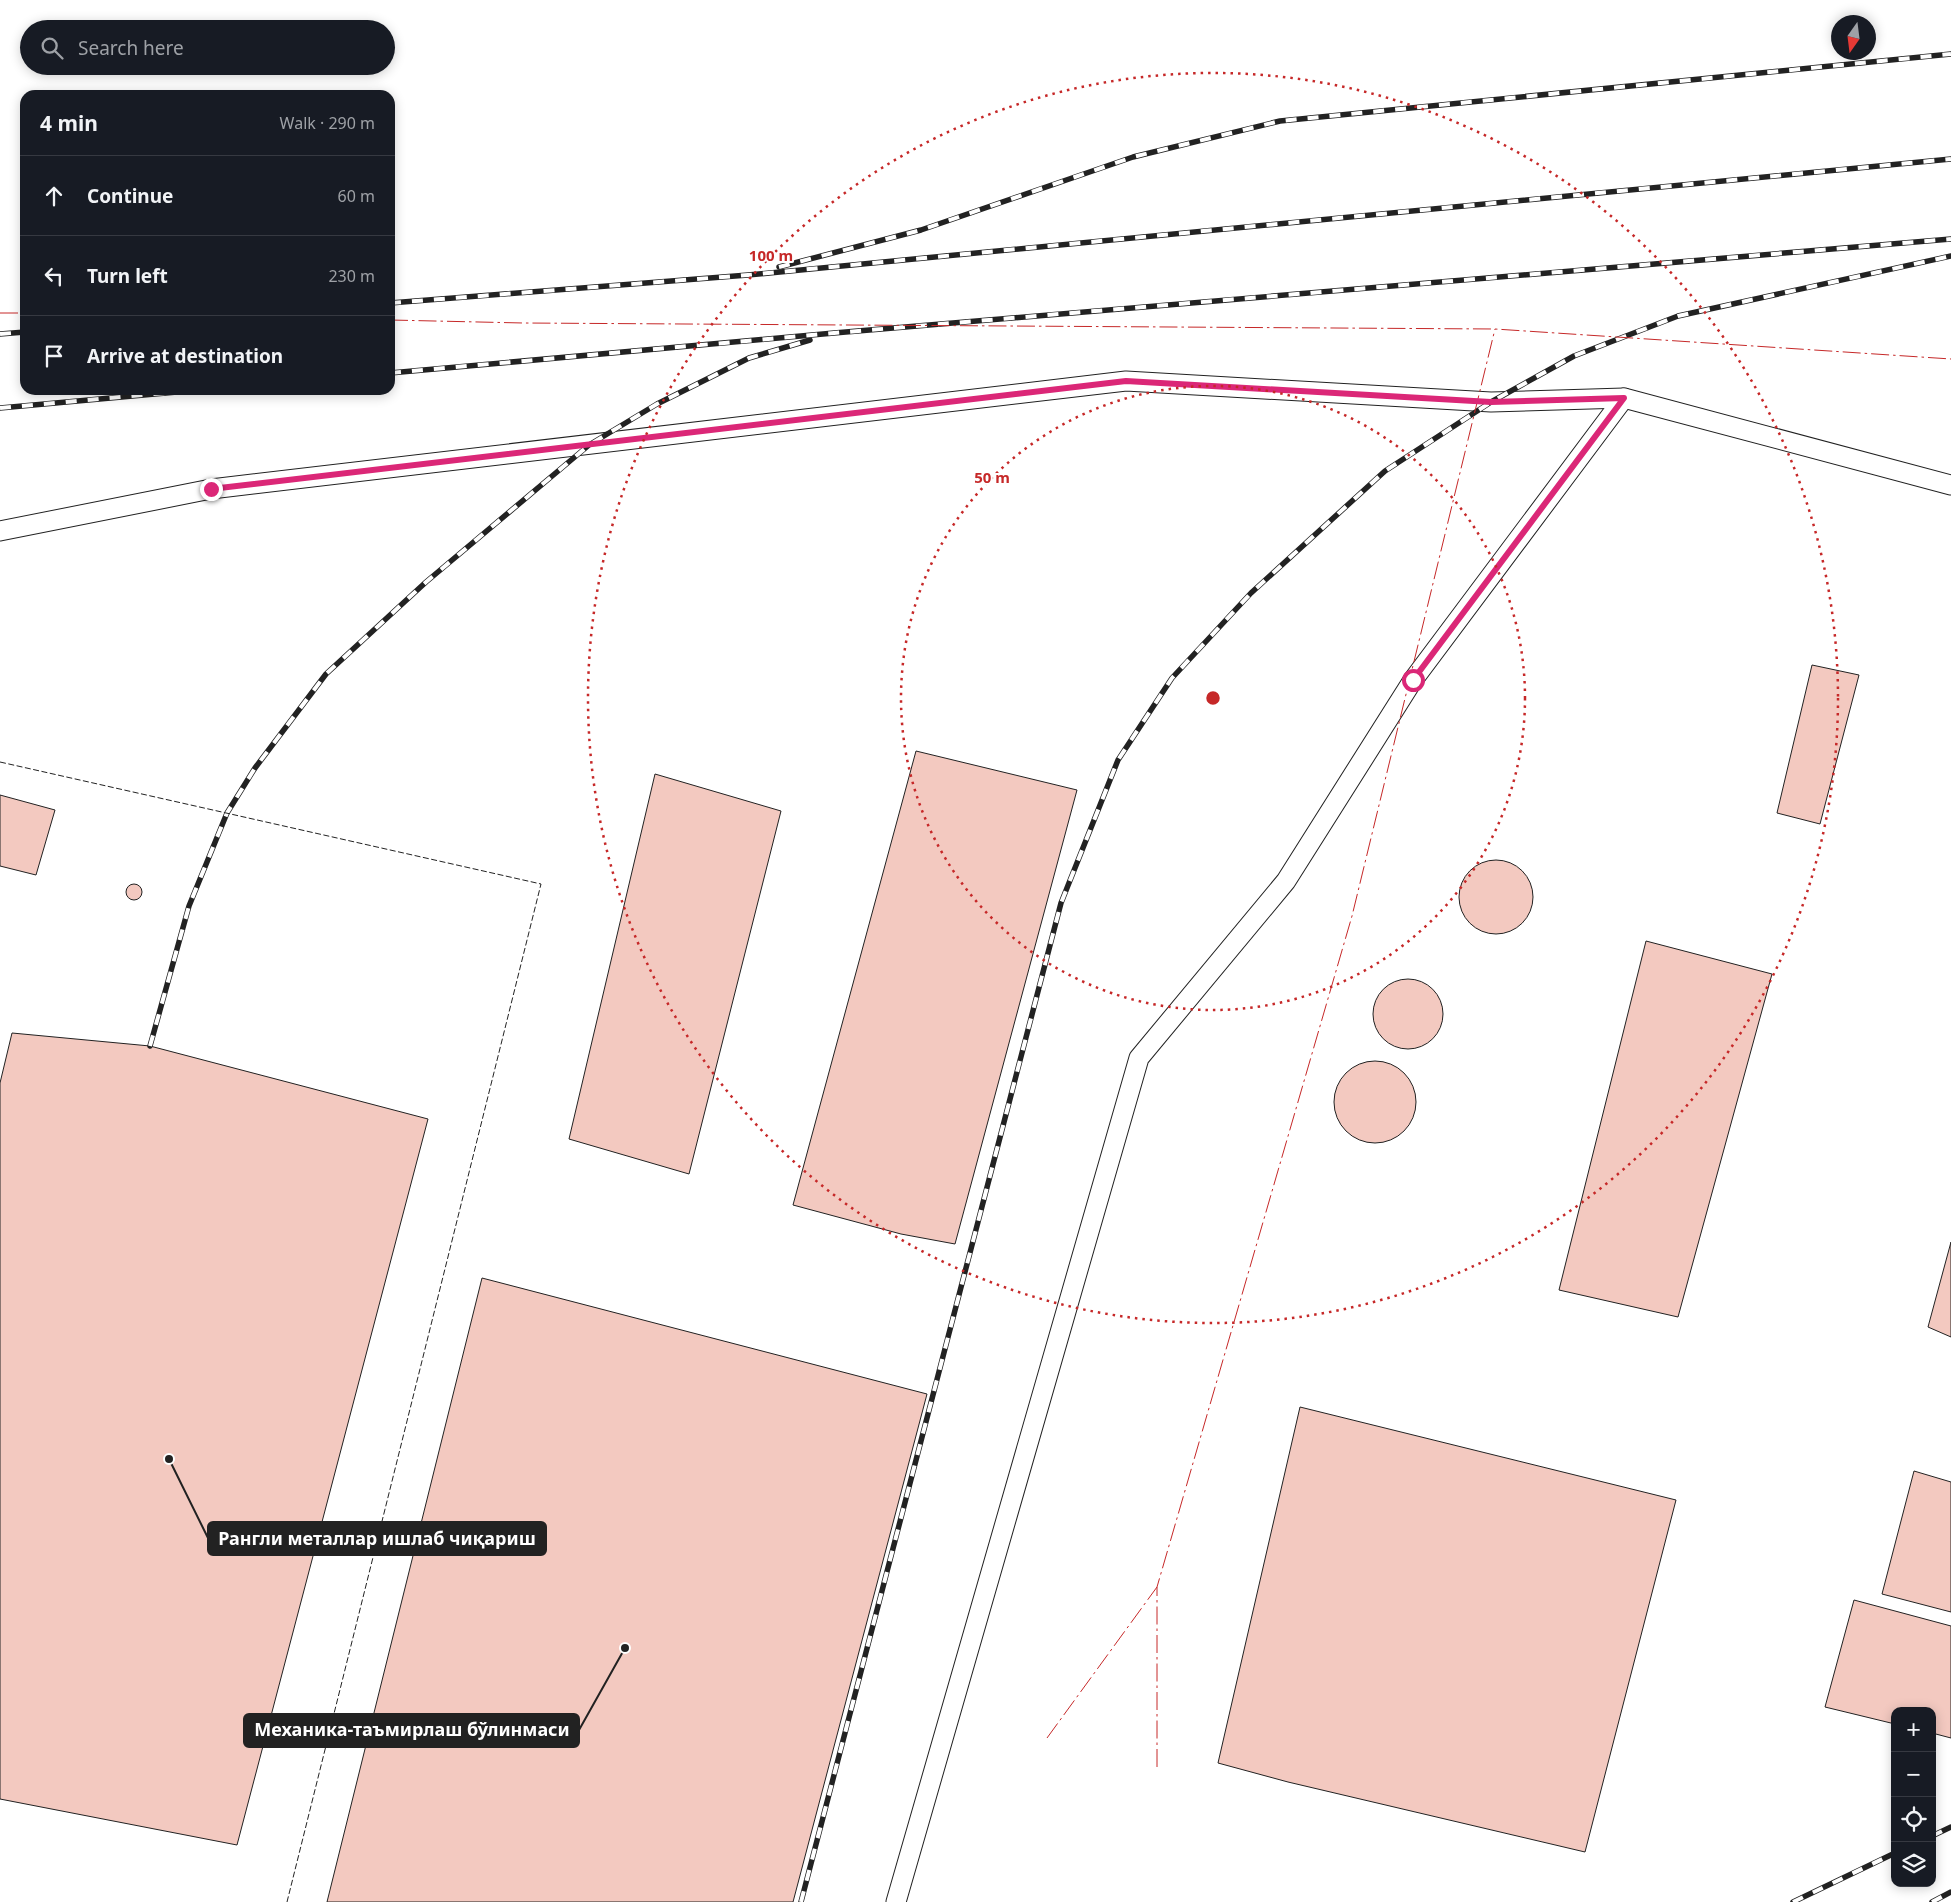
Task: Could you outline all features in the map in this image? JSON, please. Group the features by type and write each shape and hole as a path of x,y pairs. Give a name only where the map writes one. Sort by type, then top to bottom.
{"lane":[{"path":"0,530 211,489 1126,381 1491,402 1624,398 1951,485"},
{"path":"896,1902 1139,1058 1286,881 1413,680 1624,398"}],"building":[{"path":"1812,665 1859,675 1820,824 1777,813"},
{"path":"916,751 1077,790 955,1244 901,1234 793,1205"},
{"path":"655,774 781,811 689,1174 569,1139"},
{"path":"0,795 55,810 36,875 0,866"},
{"path":"1489,860 1503,860 1517,866 1527,876 1533,890 1531,911 1517,928 1503,934 1489,934 1475,928 1465,918 1459,904 1459,890 1465,876 1475,866"},
{"path":"131,884 137,884 142,889 140,898 131,900 126,895 126,889"},
{"path":"1646,941 1772,974 1678,1317 1559,1290"},
{"path":"1408,979 1421,982 1433,989 1440,1001 1443,1014 1440,1027 1433,1039 1421,1046 1408,1049 1395,1046 1383,1039 1376,1027 1373,1014 1376,1001 1383,989 1395,982"},
{"path":"12,1033 150,1046 428,1119 237,1845 0,1799 0,1083"},
{"path":"1375,1061 1391,1064 1404,1073 1413,1086 1416,1102 1413,1118 1404,1131 1391,1140 1375,1143 1359,1140 1346,1131 1337,1118 1334,1102 1337,1086 1346,1073 1359,1064"},
{"path":"1951,1242 1951,1337 1928,1327"},
{"path":"482,1278 927,1394 793,1902 327,1902"},
{"path":"1300,1407 1676,1500 1585,1852 1288,1782 1218,1763"},
{"path":"1914,1471 1951,1482 1951,1612 1882,1594"},
{"path":"1854,1600 1951,1626 1951,1738 1936,1734 1936,1707 1891,1707 1891,1723 1825,1707"}],"railway":[{"path":"779,267 921,230 1133,157 1280,121 1951,54"},
{"path":"395,303 748,275 1951,159"},
{"path":"395,373 834,333 1951,239"},
{"path":"801,1902 1061,903 1118,760 1172,678 1251,593 1385,471 1491,402 1574,356 1678,316 1951,256"},
{"path":"0,334 20,332"},
{"path":"150,1046 189,906 227,813 255,768 326,674 426,582 589,445 657,404 749,358 810,340"},
{"path":"0,408 144,395"},
{"path":"1936,1834 1951,1827"},
{"path":"1793,1902 1891,1855"},
{"path":"1932,1902 1951,1892"}],"fence":[{"path":"0,762 541,884 287,1902"}],"power":[{"path":"0,313 20,313"},
{"path":"395,320 523,323 1495,329 1951,359"},
{"path":"1157,1767 1157,1587 1352,916 1495,329"},
{"path":"1047,1738 1157,1587"}],"place":[{"name":"Рангли металлар ишлаб чиқариш","path":"169,1459"},
{"name":"Механика-таъмирлаш бўлинмаси","path":"625,1648"}],"route":[{"path":"211,489 1126,381 1491,402 1624,398 1413,680"}]}
